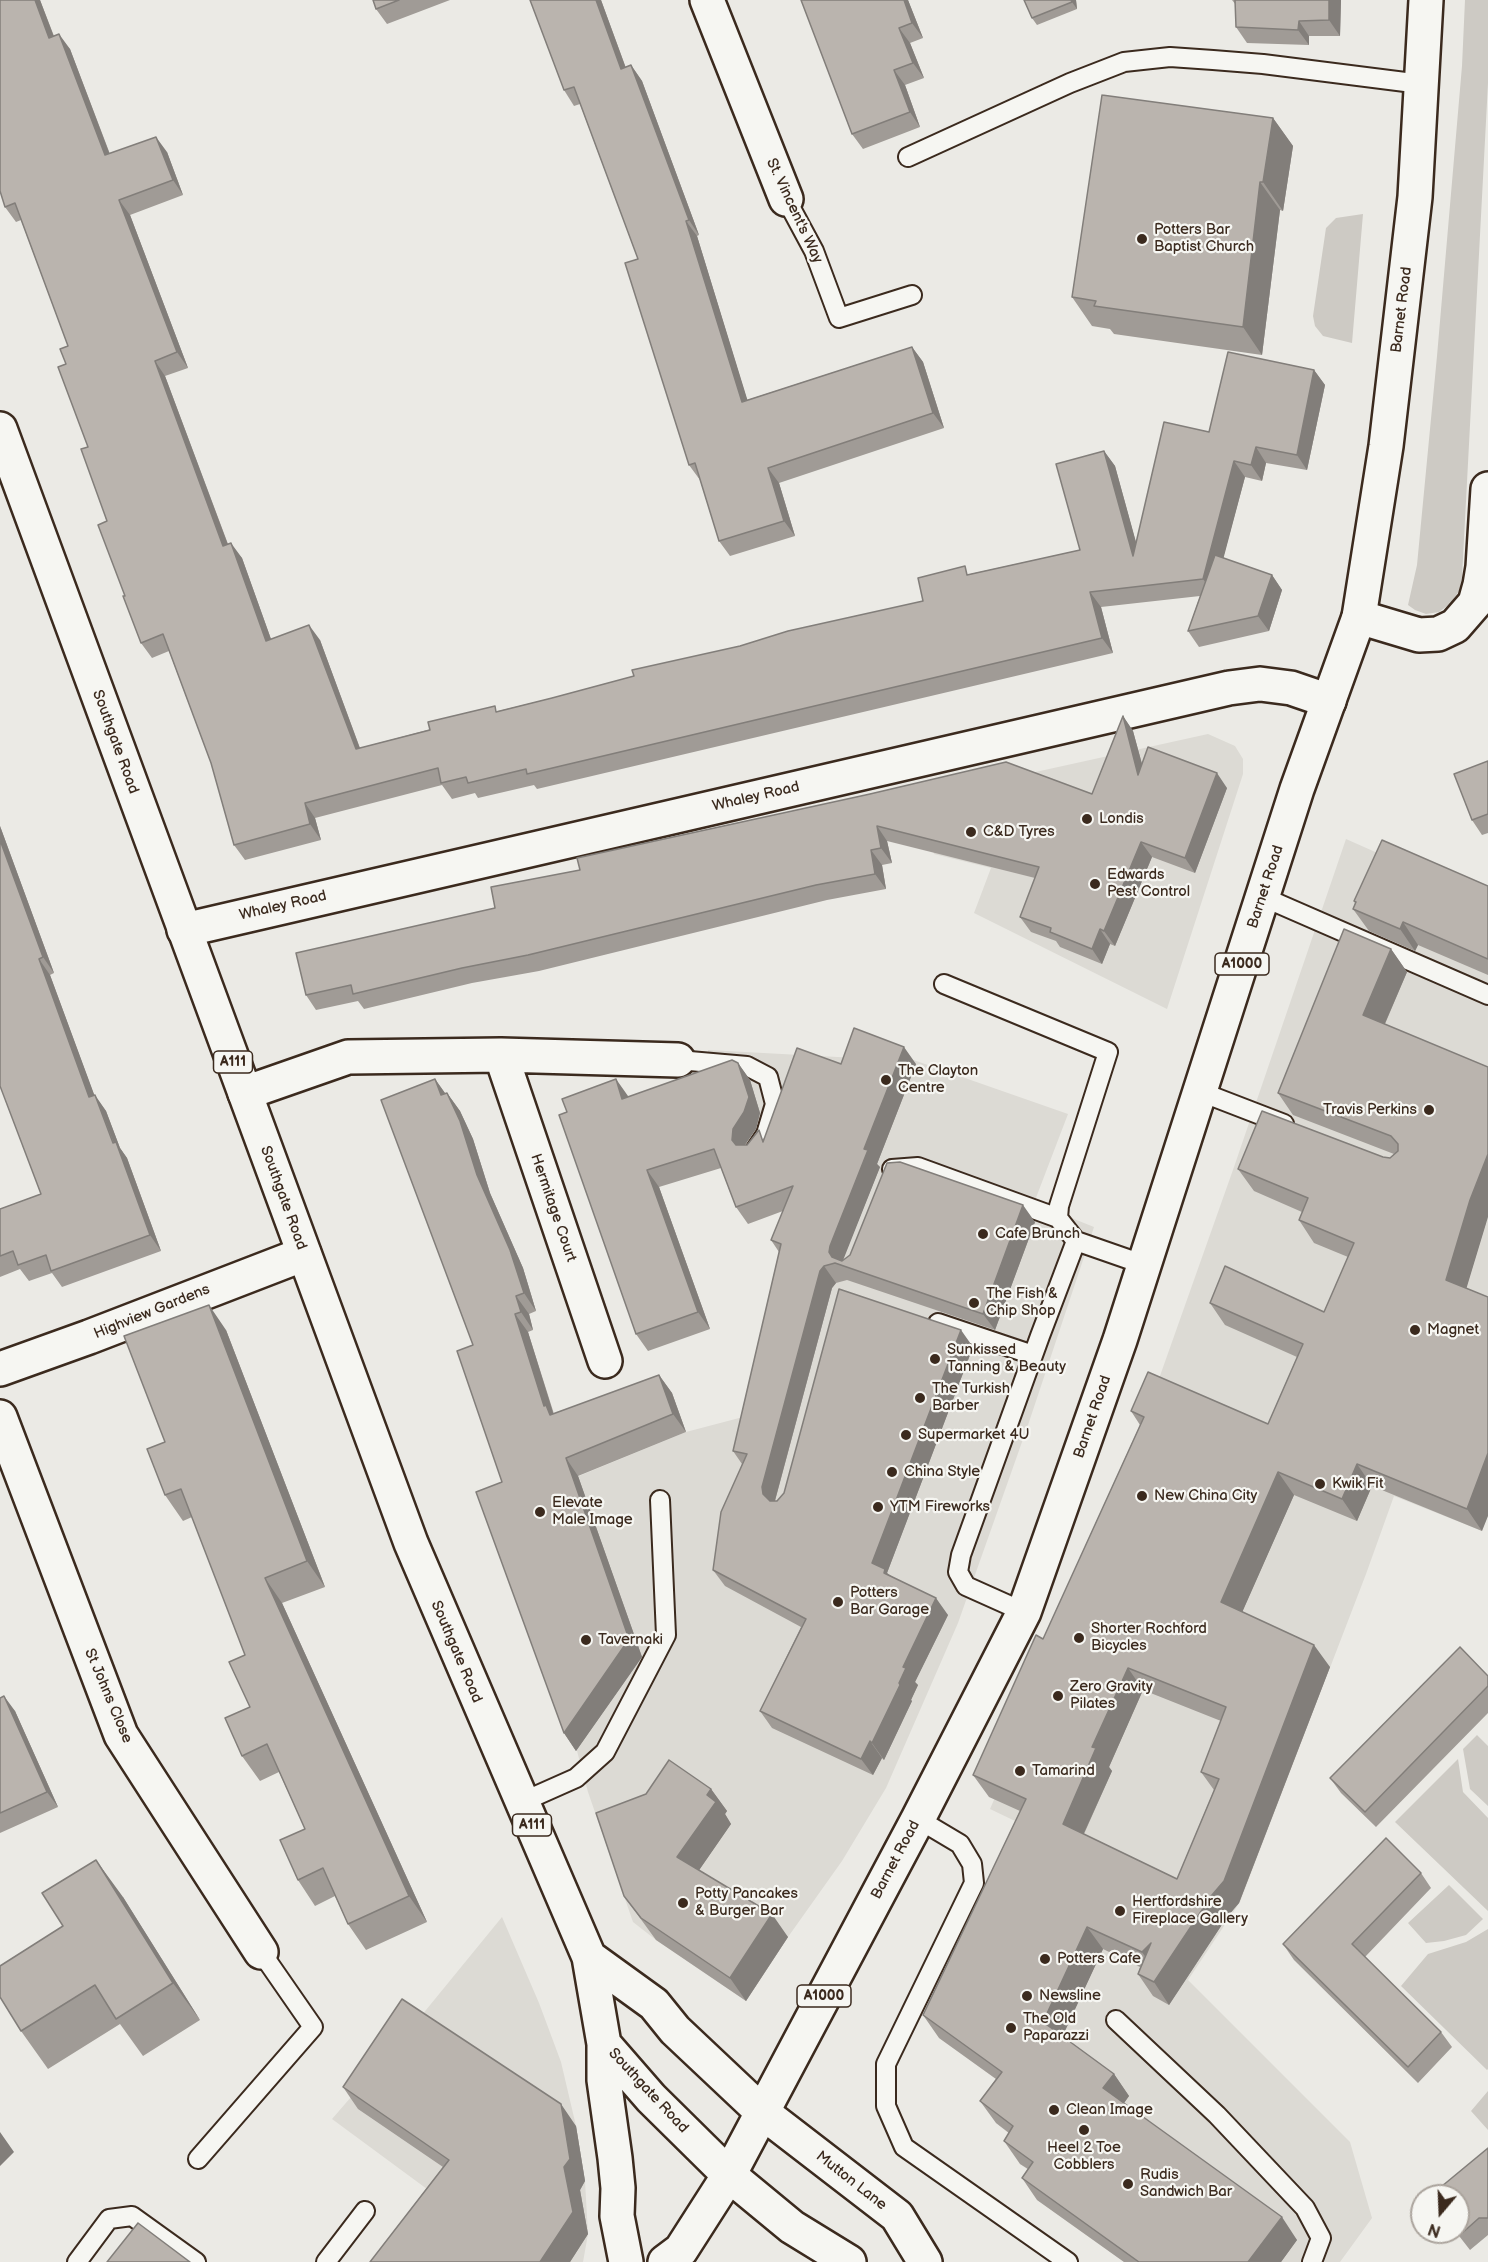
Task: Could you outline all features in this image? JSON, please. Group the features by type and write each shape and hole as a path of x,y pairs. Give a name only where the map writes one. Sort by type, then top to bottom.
{"main road":[{"name":"St. Vincent's Way","path":"707,0 786,199"},
{"name":"Barnet Road","path":"729,2175 918,1819 1024,1612 1116,1351 1297,789 1359,617 1386,446 1415,197 1426,0"},
{"name":"Southgate Road","path":"0,429 415,1553 589,1957 604,2044 651,2098 729,2175"},
{"path":"1359,617 1419,635 1438,634 1455,626 1474,603 1480,585 1484,567 1488,489"},
{"name":"Whaley Road","path":"184,930 1229,688 1260,684 1291,688 1329,701"},
{"path":"245,1093 348,1057 501,1055 678,1060"},
{"name":"Hermitage Court","path":"501,1055 605,1361"},
{"name":"Highview Gardens","path":"0,1369 304,1254"},
{"name":"St Johns Close","path":"0,1417 121,1735 261,1952"},
{"path":"589,1957 654,2004 675,2030 762,2112"},
{"path":"604,2044 604,2080 616,2168 617,2216 626,2262"},
{"name":"Mutton Lane","path":"762,2112 897,2216 925,2262"},
{"path":"729,2175 792,2227 849,2262"},
{"name":"A1000","path":"665,2262 681,2250 729,2175"}],"lane":[{"path":"908,157 1070,83 1124,62 1170,57 1421,84"},
{"name":"St. Vincent's Way","path":"786,199 814,251 839,318 912,295"},
{"path":"1263,897 1488,995"},
{"path":"944,984 1108,1052 1059,1206 1058,1218"},
{"path":"678,1060 747,1066 768,1077 775,1104 766,1134 754,1152"},
{"path":"1201,1092 1304,1131"},
{"path":"886,1180 891,1169 918,1167 1058,1218 1076,1241 1144,1264"},
{"path":"1024,1612 966,1586 958,1572 961,1555 1076,1241"},
{"path":"921,1317 1033,1355"},
{"path":"522,1802 576,1778 605,1752 666,1635 660,1500"},
{"path":"918,1819 960,1844 972,1864 974,1883 886,2064 886,2106 904,2147 1068,2262"},
{"path":"198,2159 313,2027 261,1952"},
{"path":"1116,2020 1217,2115 1305,2208 1321,2238 1312,2262"},
{"path":"326,2262 365,2211"},
{"path":"77,2262 109,2219 132,2216 196,2262"}],"shaded area":[{"path":"1465,0 1488,0 1488,83 1462,577 1459,591 1451,603 1439,612 1426,614 1408,605 1417,565 1437,356 1462,66"},
{"path":"1363,214 1352,343 1323,336 1315,326 1313,316 1326,228 1336,218"},
{"path":"1208,734 1235,746 1243,759 1243,774 1167,1009 974,913 991,868 934,854 922,797"},
{"path":"1346,839 1488,902 1488,1516 1482,1531 1394,1496 1240,1902 1188,1980 1350,2142 1372,2218 1340,2262 1124,2262 1037,2200 1048,2184 1020,2164 1028,2149 996,2123 1017,2094 939,2038 1036,1831 990,1809 1098,1559"},
{"path":"862,1042 1068,1114 1034,1203 1094,1227 1028,1425 958,1623 886,1788 842,1861 746,2001 633,1922 588,1792 577,1751 562,1483 686,1432 743,1417 795,1216 782,1211 768,1175 734,1187 707,1084 708,1050 856,1058"},
{"path":"1477,1735 1488,1746 1488,1806 1470,1789 1463,1749"},
{"path":"1458,1759 1463,1792 1488,1818 1488,1911 1395,1822"},
{"path":"1449,1885 1483,1919 1466,1935 1426,1943 1408,1923"},
{"path":"502,1917 539,2003 561,2062 576,2126 585,2181 588,2234 583,2262 526,2262 332,2119 417,2021"},
{"path":"1488,1929 1487,2070 1401,1986 1428,1954 1466,1942"},
{"path":"1488,2091 1488,2130 1471,2111"}],"building":[{"path":"0,0 35,0 49,38 59,34 105,155 156,137 173,180 119,200 177,352 155,361 223,546 231,543 266,641 309,625 356,749 430,730 428,722 495,706 496,712 634,676 632,670 740,646 788,631 923,601 918,578 965,566 967,575 1080,550 1056,464 1104,451 1133,556 1164,422 1209,432 1228,352 1314,370 1297,455 1256,447 1251,465 1234,461 1203,579 1090,592 1102,638 527,774 526,769 468,783 466,777 441,783 438,768 305,803 310,824 234,845 211,763 163,634 141,643 123,596 125,596 98,525 107,521 81,449 88,447 58,367 66,364 60,349 68,346 15,203 5,207 0,191"},
{"path":"373,0 399,0 376,9"},
{"path":"530,0 596,0 621,69 631,65 689,220 686,221 742,402 912,347 933,413 768,468 784,521 719,541 695,463 689,465 625,263 638,259 574,87 564,90"},
{"path":"801,0 904,0 912,23 899,28 913,63 894,70 910,112 852,134"},
{"path":"1024,0 1071,0 1072,2 1032,18"},
{"path":"1235,0 1329,0 1329,20 1299,21 1298,30 1236,27"},
{"name":"Potters Bar Baptist Church","path":"1102,95 1273,118 1263,182 1260,182 1243,327 1094,306 1096,301 1072,297"},
{"path":"1215,555 1272,575 1258,616 1188,631"},
{"path":"1123,716 1138,775 1148,747 1217,773 1185,858 1141,842 1104,931 1100,929 1092,949 1050,932 1051,928 1020,917 1039,867 877,826 881,848 871,850 875,874 816,885 528,955 353,994 351,985 306,995 296,953 495,908 491,887 580,870 577,858 1006,762 1092,794"},
{"path":"1488,761 1488,814 1472,820 1454,774"},
{"path":"0,840 43,957 39,959 89,1097 95,1095 113,1143 116,1142 150,1235 51,1271 46,1255 18,1265 13,1251 0,1256 0,1209 41,1194 0,1086"},
{"path":"1382,840 1488,886 1488,959 1403,922 1400,929 1353,909 1356,902 1354,901"},
{"path":"1344,929 1391,949 1363,1015 1488,1067 1488,1154 1470,1200 1446,1280 1488,1297 1488,1453 1467,1509 1357,1464 1342,1499 1278,1472 1221,1602 1314,1645 1224,1881 1212,1895 1154,1982 1138,1974 1151,1943 1142,1952 1087,1927 1043,2022 1114,2074 1103,2088 1282,2217 1248,2262 1139,2262 1022,2178 1033,2162 1004,2141 1013,2126 980,2101 1002,2072 923,2015 1026,1799 973,1775 1036,1635 1043,1639 1144,1417 1131,1411 1148,1372 1268,1424 1303,1344 1210,1303 1225,1266 1324,1312 1354,1243 1299,1220 1308,1198 1238,1169 1262,1111 1383,1157 1390,1158 1398,1151 1398,1144 1391,1136 1278,1093","holes":["1128,1668 1226,1707 1201,1772 1219,1779 1177,1879 1063,1824 1096,1748 1092,1747"]},
{"path":"854,1028 904,1047 864,1149 868,1150 830,1246 829,1252 832,1257 842,1261 850,1255 887,1163 900,1162 1023,1205 983,1314 835,1263 824,1266 820,1271 762,1487 763,1494 770,1501 777,1501 784,1493 839,1289 961,1330 872,1563 885,1569 884,1573 936,1598 903,1667 906,1668 900,1685 872,1743 870,1741 861,1759 760,1711 806,1619 713,1570 721,1512 747,1454 733,1451 781,1244 771,1240 793,1186 736,1207 714,1149 647,1170 698,1312 636,1334 559,1115 567,1112 562,1099 616,1079 622,1099 732,1060 738,1063 749,1097 744,1112 733,1129 732,1140 736,1145 747,1145 759,1130 763,1142 797,1048 841,1064"},
{"path":"435,1079 441,1095 447,1093 460,1121 477,1175 510,1250 524,1293 516,1296 521,1312 515,1314 544,1406 546,1405 550,1415 659,1375 673,1414 566,1458 629,1639 564,1733 476,1492 502,1482 457,1351 473,1345 381,1100"},
{"path":"209,1305 307,1561 265,1578 409,1896 348,1924 323,1868 298,1880 280,1840 305,1829 267,1744 242,1756 225,1718 250,1707 229,1662 245,1655 181,1489 165,1495 147,1449 165,1442 124,1336"},
{"path":"1460,1647 1488,1676 1488,1686 1365,1812 1330,1778"},
{"path":"4,1696 47,1792 0,1813 0,1698"},
{"name":"Potty Pancakes & Burger Bar","path":"669,1760 711,1789 707,1795 716,1802 677,1857 772,1914 730,1978 641,1918 624,1896 596,1813 646,1794"},
{"path":"1386,1838 1421,1873 1352,1944 1441,2032 1408,2067 1283,1944"},
{"path":"96,1860 173,1983 116,2019 95,1985 21,2031 0,1997 0,1966 63,1926 42,1893"},
{"path":"402,1999 561,2104 570,2159 564,2167 573,2212 540,2262 370,2262 449,2160 343,2087"},
{"path":"1488,2148 1488,2218 1479,2218 1470,2226 1470,2184 1444,2184"},
{"path":"138,2223 190,2262 107,2262"}],"place":[{"name":"Potters Bar Baptist Church","path":"1142,239"},
{"name":"Londis","path":"1087,819"},
{"name":"C&D Tyres","path":"971,832"},
{"name":"Edwards Pest Control","path":"1095,884"},
{"name":"The Clayton Centre","path":"886,1080"},
{"name":"Travis Perkins","path":"1429,1110"},
{"name":"Cafe Brunch","path":"983,1234"},
{"name":"The Fish & Chip Shop","path":"974,1303"},
{"name":"Magnet","path":"1415,1330"},
{"name":"Sunkissed Tanning & Beauty","path":"935,1359"},
{"name":"The Turkish Barber","path":"920,1398"},
{"name":"Supermarket 4U","path":"906,1435"},
{"name":"China Style","path":"892,1472"},
{"name":"Kwik Fit","path":"1320,1484"},
{"name":"New China City","path":"1142,1496"},
{"name":"YTM Fireworks","path":"878,1507"},
{"name":"Elevate Male Image","path":"540,1512"},
{"name":"Potters Bar Garage","path":"838,1602"},
{"name":"Shorter Rochford Bicycles","path":"1079,1638"},
{"name":"Tavernaki","path":"586,1640"},
{"name":"Zero Gravity Pilates","path":"1058,1696"},
{"name":"Tamarind","path":"1020,1771"},
{"name":"Potty Pancakes & Burger Bar","path":"683,1903"},
{"name":"Hertfordshire Fireplace Gallery","path":"1120,1911"},
{"name":"Potters Cafe","path":"1045,1959"},
{"name":"Newsline","path":"1027,1996"},
{"name":"The Old Paparazzi","path":"1011,2028"},
{"name":"Clean Image","path":"1054,2110"},
{"name":"Heel 2 Toe Cobblers","path":"1084,2130"},
{"name":"Rudis Sandwich Bar","path":"1128,2184"}]}
